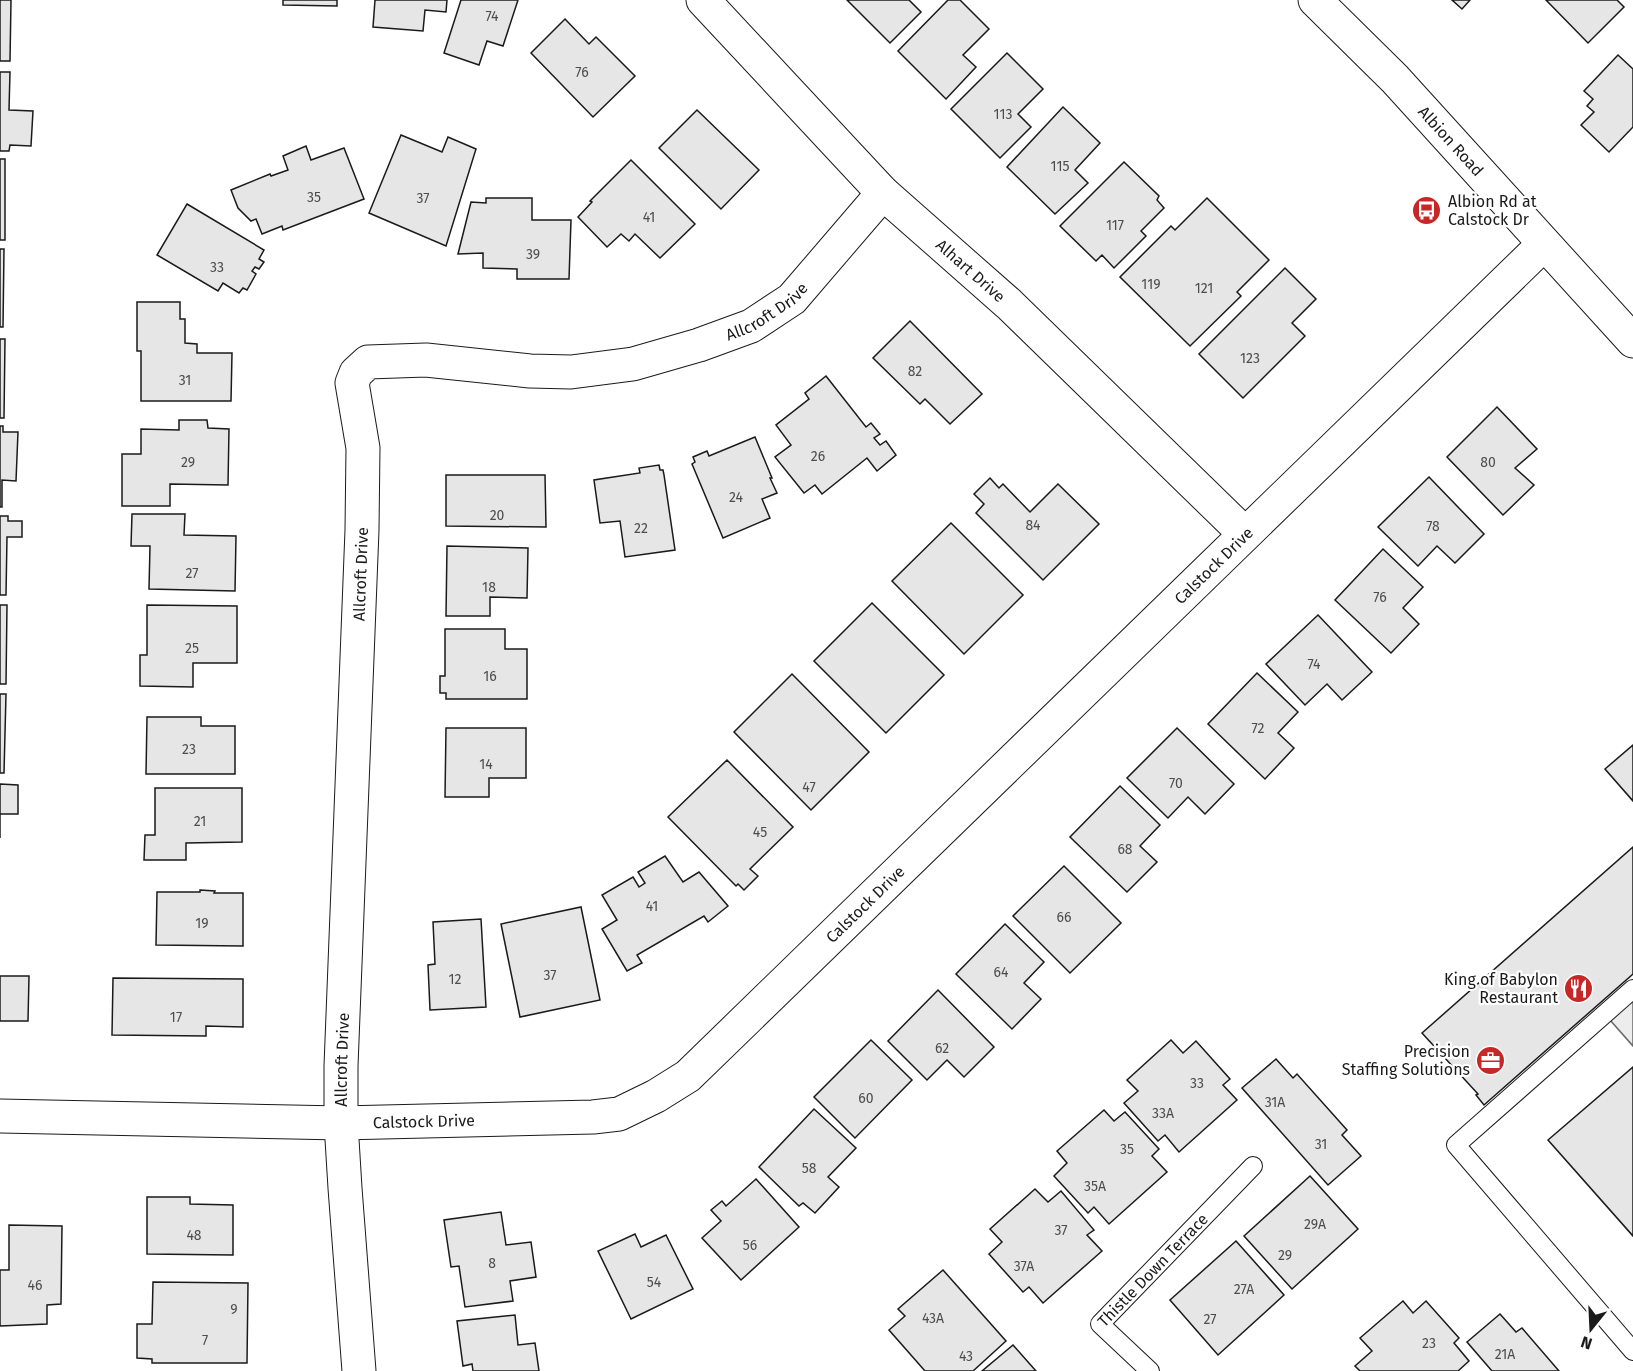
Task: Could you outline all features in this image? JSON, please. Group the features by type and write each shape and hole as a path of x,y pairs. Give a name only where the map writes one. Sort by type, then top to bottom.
{"street":[{"name":"Alhart Drive","path":"703,0 883,193 1009,304 1245,534"},
{"name":"Albion Road","path":"1315,0 1395,79 1633,341"},
{"name":"Allcroft Drive","path":"359,1371 341,1124 362,530 363,448 352,383 356,373 368,362 392,360 426,360 530,371 571,372 633,363 709,341 752,326 792,299 883,193"},
{"name":"Calstock Drive","path":"0,1116 341,1124 573,1118 619,1114 656,1096 688,1076 1544,244"}],"lane":[{"path":"1633,989 1456,1145 1633,1351"},
{"name":"Thistle Down Terrace","path":"1150,1371 1100,1324 1253,1166"}],"shaded area":[{"path":"1633,999 1633,1046 1610,1020"}],"building":[{"path":"0,0 11,0 10,61 0,61"},
{"path":"283,0 337,0 337,6 283,5"},
{"path":"375,0 447,0 446,12 425,10 423,31 373,27"},
{"path":"461,0 518,0 503,46 487,41 479,65 444,53"},
{"path":"847,0 909,0 921,12 890,43"},
{"path":"948,0 960,0 989,29 963,55 976,67 946,99 898,51"},
{"path":"1452,0 1470,0 1462,9"},
{"path":"1546,0 1617,0 1624,7 1588,43"},
{"path":"565,19 589,44 596,37 635,76 593,117 531,53"},
{"path":"1007,53 1043,89 1018,114 1031,127 1000,158 951,109"},
{"path":"1618,55 1633,69 1633,127 1609,152 1581,125 1594,112 1587,106 1593,99 1584,91"},
{"path":"0,72 10,72 9,110 33,111 31,146 10,145 9,151 0,151"},
{"path":"1063,107 1100,143 1075,170 1088,183 1055,214 1007,167"},
{"path":"697,110 759,170 721,209 659,148"},
{"path":"401,135 442,152 448,137 476,149 446,246 369,213"},
{"path":"306,146 311,160 344,148 364,199 283,230 282,226 262,234 256,219 251,221 238,208 231,190 270,174 271,176 288,170 283,156"},
{"path":"0,159 5,159 5,240 0,240"},
{"path":"631,160 695,224 660,258 635,234 629,241 621,234 607,247 578,217 592,202 590,201"},
{"path":"1124,162 1159,196 1157,200 1164,208 1141,231 1146,236 1114,268 1102,255 1096,261 1060,226"},
{"path":"486,198 532,198 532,220 571,220 569,279 517,279 517,269 483,268 483,253 458,254 471,202 486,203"},
{"path":"1207,198 1269,260 1237,292 1241,296 1190,346 1120,277 1171,226 1175,230"},
{"path":"187,204 264,250 259,259 264,262 259,269 255,267 252,271 256,274 247,290 243,288 239,293 223,283 218,291 157,255"},
{"path":"0,249 4,249 3,327 0,327"},
{"path":"1285,268 1316,299 1292,323 1305,336 1243,398 1199,354"},
{"path":"137,302 180,302 180,319 185,319 185,343 197,344 197,353 232,353 231,401 141,401 141,351 137,351"},
{"path":"910,321 982,394 950,424 925,399 920,404 873,358"},
{"path":"0,339 5,339 4,418 0,418"},
{"path":"826,376 866,427 871,423 880,434 874,438 880,445 886,441 896,455 877,471 867,458 822,494 815,485 804,493 775,457 791,445 776,425 809,399 805,393"},
{"path":"1497,407 1537,449 1515,468 1534,485 1503,515 1447,457"},
{"path":"179,420 207,420 208,428 229,429 228,485 170,484 170,506 122,506 122,454 141,454 141,429 179,430"},
{"path":"0,426 3,426 3,432 18,432 16,481 2,480 2,507 0,507"},
{"path":"755,437 777,493 762,499 770,518 723,538 692,464 695,462 693,457 707,451 709,456"},
{"path":"659,465 664,475 675,550 625,557 620,521 600,523 594,480 640,473 639,468"},
{"path":"446,475 545,475 546,527 446,526"},
{"path":"1429,477 1484,534 1455,563 1437,546 1418,566 1378,527"},
{"path":"990,478 999,488 1003,484 1030,512 1058,484 1099,524 1043,580 976,513 984,504 974,494"},
{"path":"132,514 185,514 184,535 236,536 235,591 149,589 150,546 131,546"},
{"path":"0,516 8,516 8,521 22,521 22,537 7,537 6,595 0,595"},
{"path":"951,523 1023,595 964,654 892,581"},
{"path":"447,546 528,548 527,598 490,597 490,616 446,616"},
{"path":"1383,549 1423,587 1403,608 1419,624 1391,653 1335,600"},
{"path":"872,603 944,675 886,733 814,661"},
{"path":"0,605 7,605 6,684 0,684"},
{"path":"147,605 237,606 237,663 193,663 193,687 140,686 140,655 147,655"},
{"path":"1318,615 1372,672 1342,700 1327,684 1305,705 1266,664"},
{"path":"445,629 505,629 505,649 527,649 527,699 446,699 446,693 440,693 440,676 445,676"},
{"path":"1257,673 1298,712 1278,733 1294,748 1265,779 1208,724"},
{"path":"792,674 869,752 811,810 734,732"},
{"path":"0,694 6,694 4,773 0,773"},
{"path":"147,717 201,717 201,726 235,726 235,774 146,774"},
{"path":"446,728 526,728 526,778 489,778 489,797 445,797"},
{"path":"1177,728 1234,784 1205,814 1188,797 1168,818 1127,778"},
{"path":"1633,745 1633,801 1605,769"},
{"path":"727,760 793,827 750,869 758,876 744,890 738,884 736,886 668,817"},
{"path":"0,784 18,785 18,814 0,814"},
{"path":"1120,786 1160,825 1140,846 1157,862 1127,892 1070,837"},
{"path":"155,788 242,788 242,842 186,843 186,860 144,860 145,835 155,835"},
{"path":"1633,847 1633,974 1484,1105 1476,1095 1478,1094 1422,1033"},
{"path":"665,856 683,882 699,872 728,906 708,922 704,916 637,955 642,963 627,971 602,929 617,920 602,895 633,877 639,887 645,883 638,872"},
{"path":"1064,866 1121,923 1070,973 1013,916"},
{"path":"200,890 215,891 214,893 243,893 243,946 156,945 157,892 200,892"},
{"path":"581,907 600,1000 520,1017 501,924"},
{"path":"481,919 486,1007 430,1010 428,965 435,964 433,922"},
{"path":"1005,924 1044,962 1024,983 1041,999 1012,1029 956,974"},
{"path":"0,976 29,976 28,1021 0,1021"},
{"path":"113,978 243,979 243,1027 206,1026 206,1036 112,1035"},
{"path":"938,990 994,1047 964,1077 947,1060 927,1080 888,1041"},
{"path":"871,1040 912,1080 855,1138 814,1097"},
{"path":"1171,1040 1183,1053 1196,1041 1230,1079 1223,1085 1237,1100 1179,1152 1165,1135 1158,1141 1124,1103 1138,1091 1127,1080"},
{"path":"1276,1059 1293,1078 1297,1074 1347,1130 1342,1135 1361,1156 1328,1185 1242,1088"},
{"path":"1633,1067 1633,1236 1548,1140"},
{"path":"814,1109 856,1148 828,1177 839,1187 815,1213 803,1203 799,1206 759,1167"},
{"path":"1104,1110 1114,1121 1125,1112 1159,1149 1152,1156 1167,1172 1109,1224 1094,1207 1088,1213 1054,1176 1067,1163 1057,1151"},
{"path":"1310,1176 1358,1229 1292,1289 1244,1236"},
{"path":"756,1179 799,1227 741,1280 702,1238 721,1221 711,1210 722,1201 726,1206"},
{"path":"1035,1189 1048,1202 1061,1191 1094,1230 1087,1235 1102,1251 1043,1303 1029,1287 1023,1292 989,1254 1002,1242 990,1229"},
{"path":"147,1197 190,1197 190,1204 233,1205 233,1255 147,1254"},
{"path":"501,1212 506,1245 531,1242 536,1277 510,1281 513,1301 465,1307 459,1266 451,1267 444,1220"},
{"path":"9,1225 62,1226 61,1304 47,1305 47,1324 0,1326 0,1270 9,1270"},
{"path":"635,1234 641,1247 666,1235 693,1289 631,1319 598,1251"},
{"path":"1236,1241 1284,1295 1218,1355 1170,1300"},
{"path":"943,1270 1006,1341 973,1371 925,1371 889,1330 905,1316 898,1309"},
{"path":"153,1282 248,1283 247,1363 152,1363 152,1359 137,1358 137,1324 152,1324"},
{"path":"1403,1301 1413,1313 1426,1301 1459,1338 1454,1343 1469,1361 1458,1371 1360,1371 1355,1366 1372,1351 1360,1338"},
{"path":"1500,1314 1516,1332 1522,1328 1559,1371 1492,1371 1467,1342"},
{"path":"515,1315 518,1345 535,1343 539,1371 473,1371 472,1364 463,1366 457,1321"},
{"path":"1013,1345 1036,1371 982,1371"}],"place":[{"name":"Albion Rd at Calstock Dr","path":"1427,210"},
{"name":"King of Babylon Restaurant","path":"1579,988"},
{"name":"Precision Staffing Solutions","path":"1491,1060"}]}
